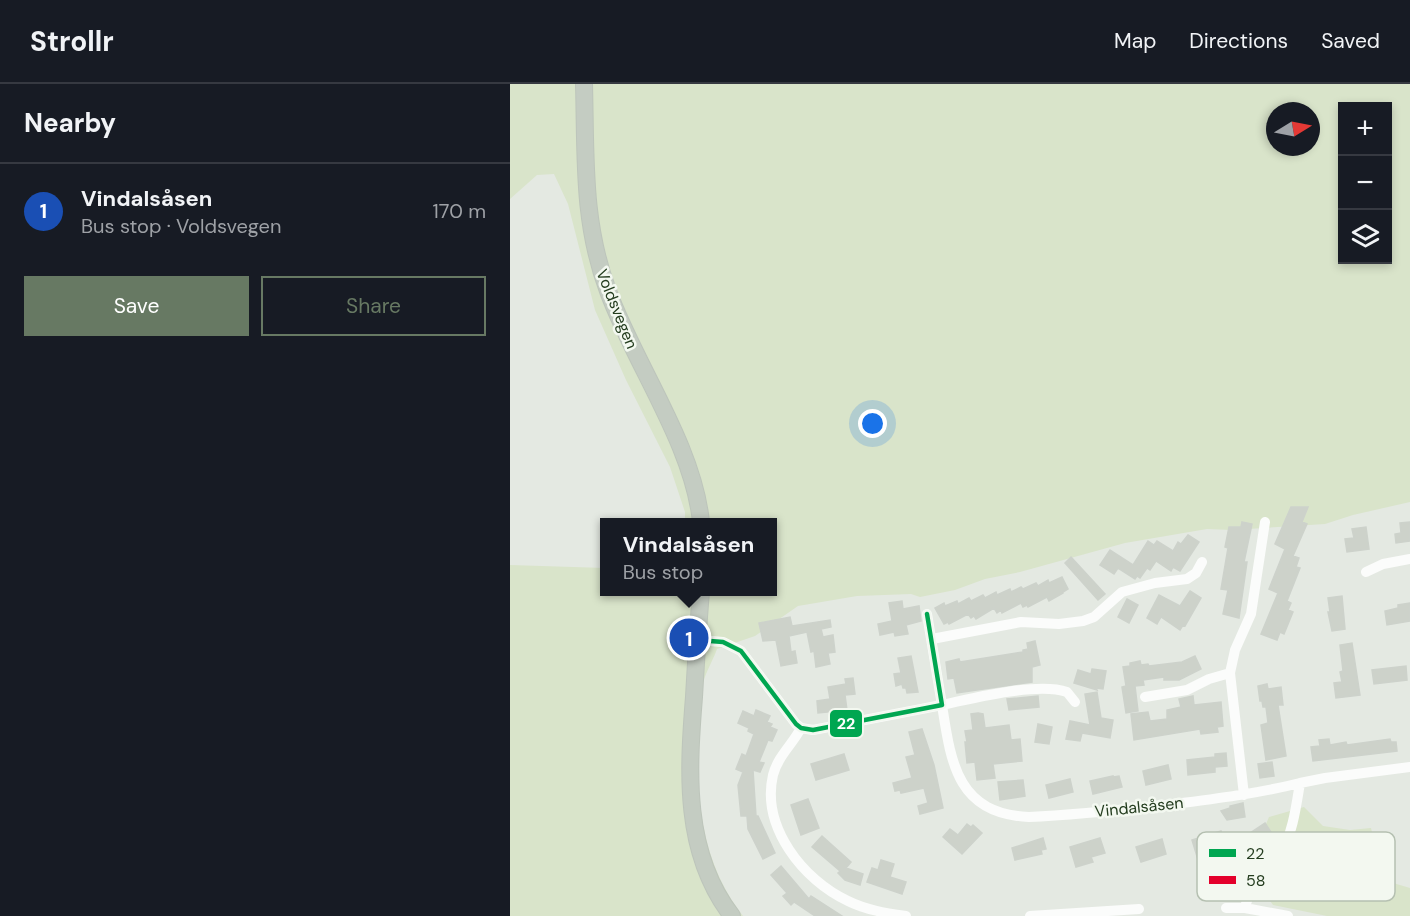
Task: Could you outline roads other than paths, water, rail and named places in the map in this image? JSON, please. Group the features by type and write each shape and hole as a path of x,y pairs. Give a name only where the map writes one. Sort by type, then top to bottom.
{"highway":[{"name":"Voldsvegen","path":"584,84 585,188 590,229 597,257 615,310 688,467 700,518"},
{"path":"701,596 690,759 692,816 698,846 709,876 732,916"}],"street":[{"path":"1244,795 1230,674 1235,650 1251,614 1265,522"},
{"path":"1366,572 1383,564 1410,558"},
{"path":"932,639 1021,622 1059,624 1083,621 1094,617 1122,592 1192,576 1202,562"},
{"name":"Vindalsåsen","path":"927,614 950,753 970,793 988,808 1006,815 1054,816 1244,795 1325,778 1410,767"},
{"path":"697,640 723,642 741,651 801,728 813,730 984,696 1042,689 1067,692 1075,702"},
{"path":"1145,697 1187,690 1209,679 1230,674"},
{"path":"801,728 781,756 772,783 772,809 788,849 808,873 847,901 884,913 906,916"},
{"path":"1289,832 1300,783"},
{"path":"1245,908 1247,901"},
{"path":"1226,908 1245,908 1288,916"},
{"path":"1030,916 1139,909"}],"place":[{"name":"Vindalsåsen","path":"689,638"}]}
